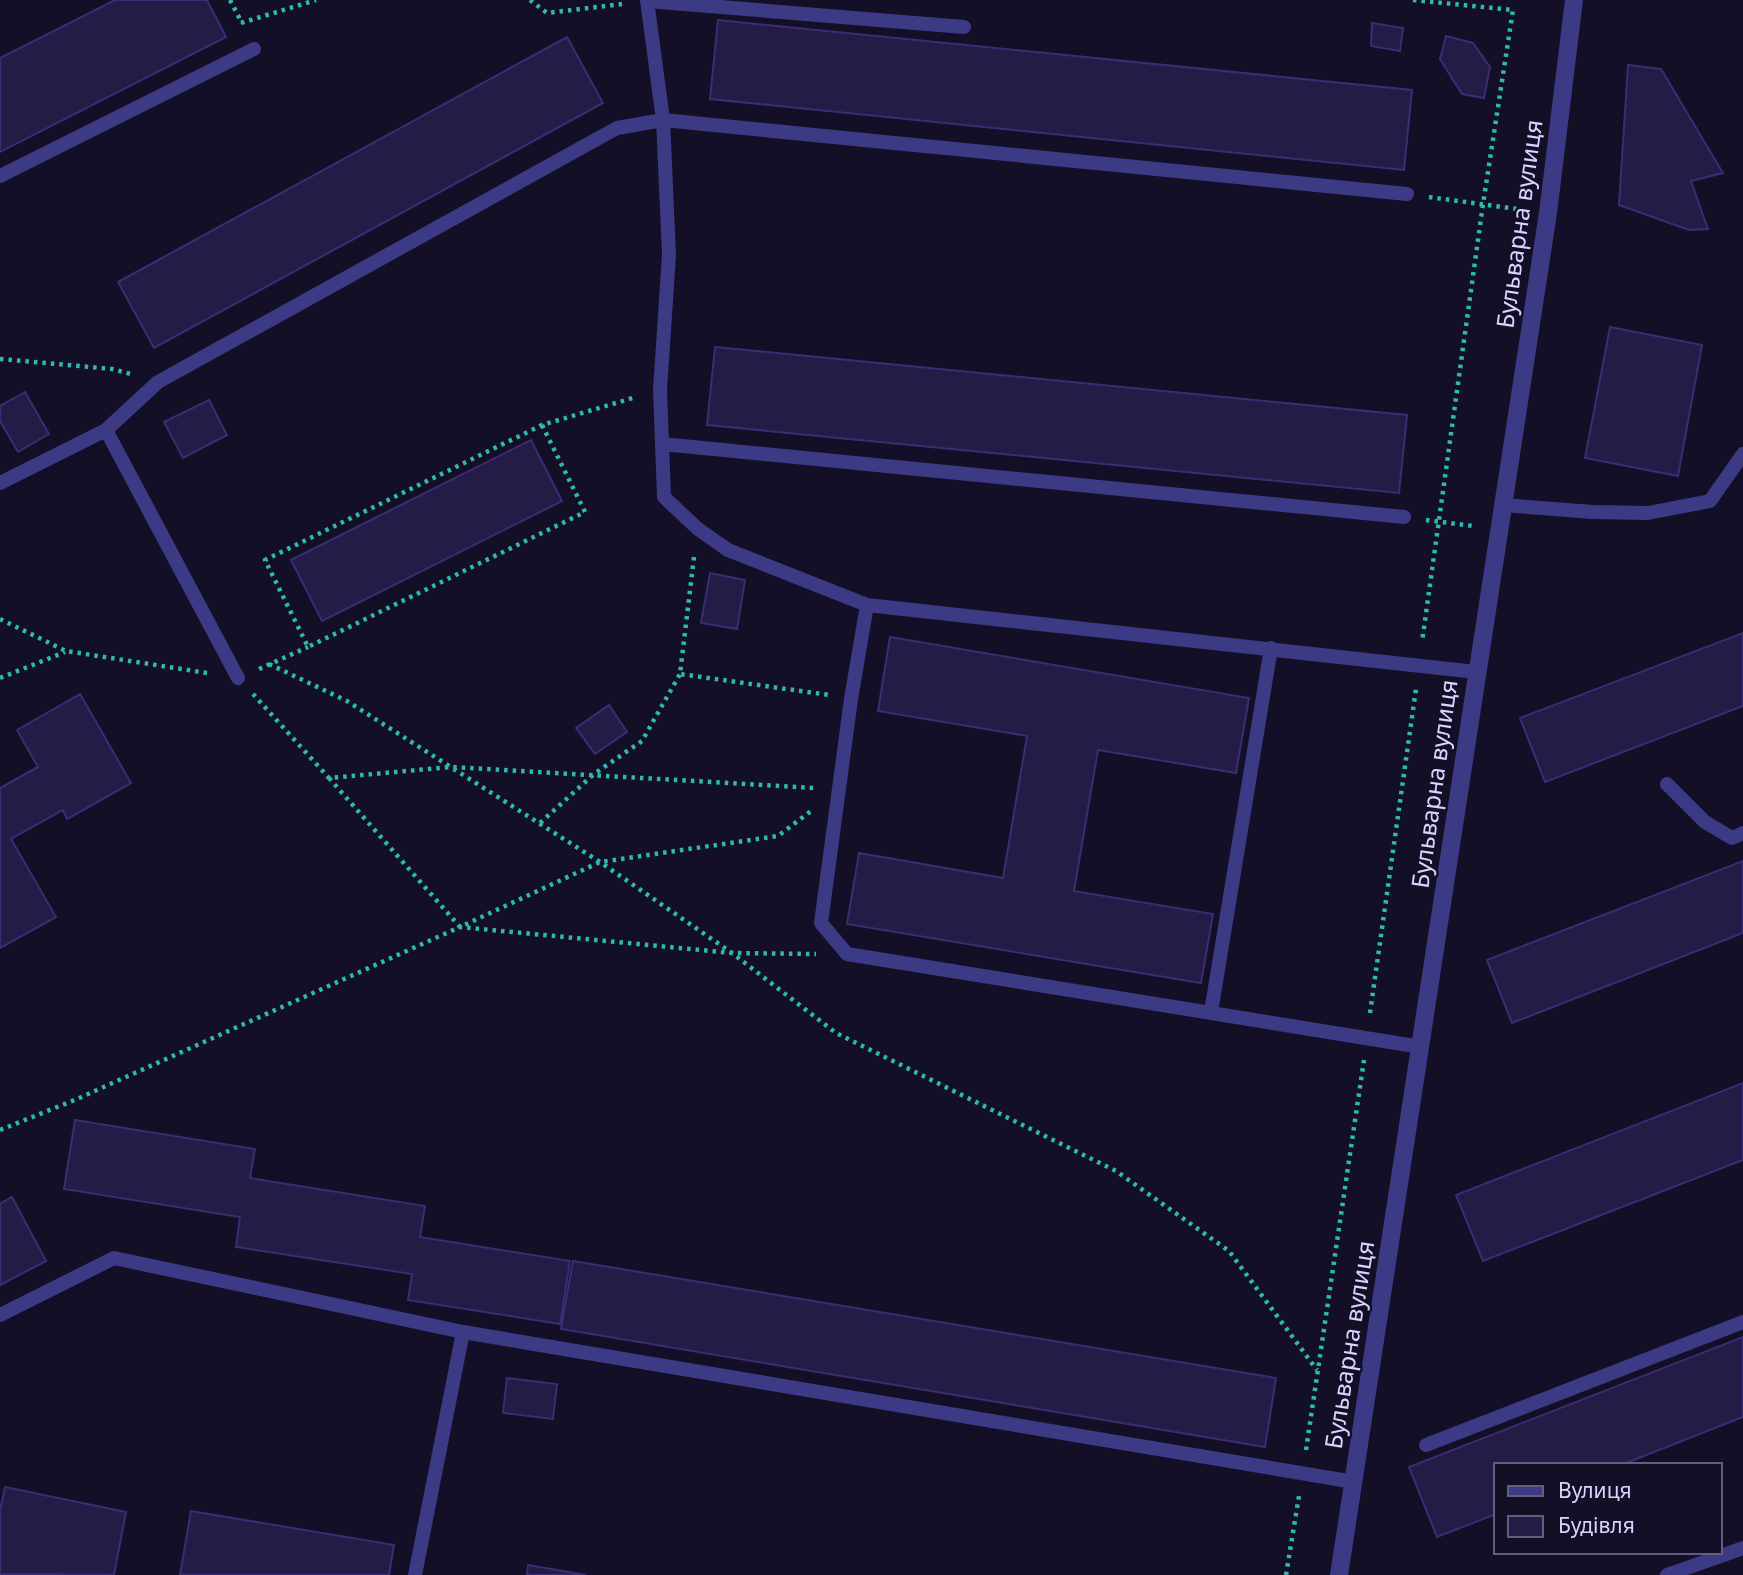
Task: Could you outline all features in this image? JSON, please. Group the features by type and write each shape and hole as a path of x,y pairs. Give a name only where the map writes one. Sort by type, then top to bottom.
{"street":[{"name":"Бульварна вулиця","path":"1339,1575 1548,213 1574,0"}],"lane":[{"path":"964,27 647,1 663,120 669,255 660,390 664,497 698,529 728,550 867,605 1476,672"},
{"path":"0,176 254,49"},
{"path":"0,483 106,430 158,382 617,128 663,120 1407,194"},
{"path":"106,430 238,678"},
{"path":"662,444 1404,517"},
{"path":"1502,505 1648,513 1710,501 1743,454"},
{"path":"867,605 851,699 821,923 847,954 1421,1047"},
{"path":"1211,1012 1271,648"},
{"path":"1667,785 1705,822 1732,838 1743,833"},
{"path":"0,1315 114,1258 463,1332 1354,1482"},
{"path":"1426,1445 1743,1322"},
{"path":"415,1575 463,1332"},
{"path":"1667,1575 1743,1548"}],"path":[{"path":"241,23 316,0"},
{"path":"530,0 547,13 647,1"},
{"path":"1286,1575 1367,1038 1483,204 1513,10 1413,0"},
{"path":"1407,194 1548,213"},
{"path":"0,359 112,369 158,382"},
{"path":"308,647 265,559 542,425 660,390"},
{"path":"0,619 66,651 238,678 308,647 585,512 542,425"},
{"path":"1404,517 1498,529"},
{"path":"540,823 594,774 642,741 680,674 698,529"},
{"path":"0,678 66,651"},
{"path":"269,664 347,701 600,862 732,953 836,1033 1116,1171 1229,1251 1318,1371"},
{"path":"680,674 851,699"},
{"path":"238,678 460,927 732,953 847,954"},
{"path":"329,778 451,767 840,790"},
{"path":"0,1129 78,1099 600,862 778,836 840,790"}],"building":[{"path":"115,0 207,0 226,37 0,152 0,58"},
{"path":"718,20 1412,90 1404,170 710,99"},
{"path":"1372,23 1403,28 1400,51 1371,46"},
{"path":"1446,36 1473,43 1490,67 1484,98 1462,94 1440,59"},
{"path":"567,37 603,103 154,348 118,282"},
{"path":"1628,65 1661,69 1723,173 1691,181 1708,229 1689,230 1619,205"},
{"path":"1610,327 1702,345 1678,476 1585,458"},
{"path":"715,347 1407,415 1399,493 707,425"},
{"path":"25,392 49,434 18,452 0,421 0,406"},
{"path":"209,400 227,435 183,458 164,422"},
{"path":"531,440 562,501 322,621 291,560"},
{"path":"710,573 745,580 737,629 701,623"},
{"path":"1743,633 1743,706 1545,782 1520,718"},
{"path":"890,637 1249,698 1236,773 1098,750 1074,891 1213,914 1201,983 847,924 859,853 1003,878 1027,736 878,711"},
{"path":"80,694 131,783 67,819 63,810 11,839 56,917 0,948 0,788 38,767 17,730"},
{"path":"609,705 627,732 595,754 576,728"},
{"path":"1743,861 1743,933 1512,1023 1487,960"},
{"path":"1743,1083 1743,1160 1483,1261 1456,1195"},
{"path":"75,1120 255,1149 250,1178 425,1206 420,1237 570,1261 560,1324 408,1300 412,1274 236,1247 240,1217 64,1189"},
{"path":"12,1197 46,1261 0,1285 0,1204"},
{"path":"573,1261 1276,1378 1265,1447 561,1329"},
{"path":"1743,1337 1743,1417 1626,1463 1494,1463 1494,1515 1437,1537 1409,1467"},
{"path":"507,1378 557,1384 553,1419 503,1413"},
{"path":"5,1487 126,1512 114,1575 0,1574 0,1511"},
{"path":"191,1511 394,1545 389,1575 180,1575"},
{"path":"528,1565 586,1575 527,1575"}]}
